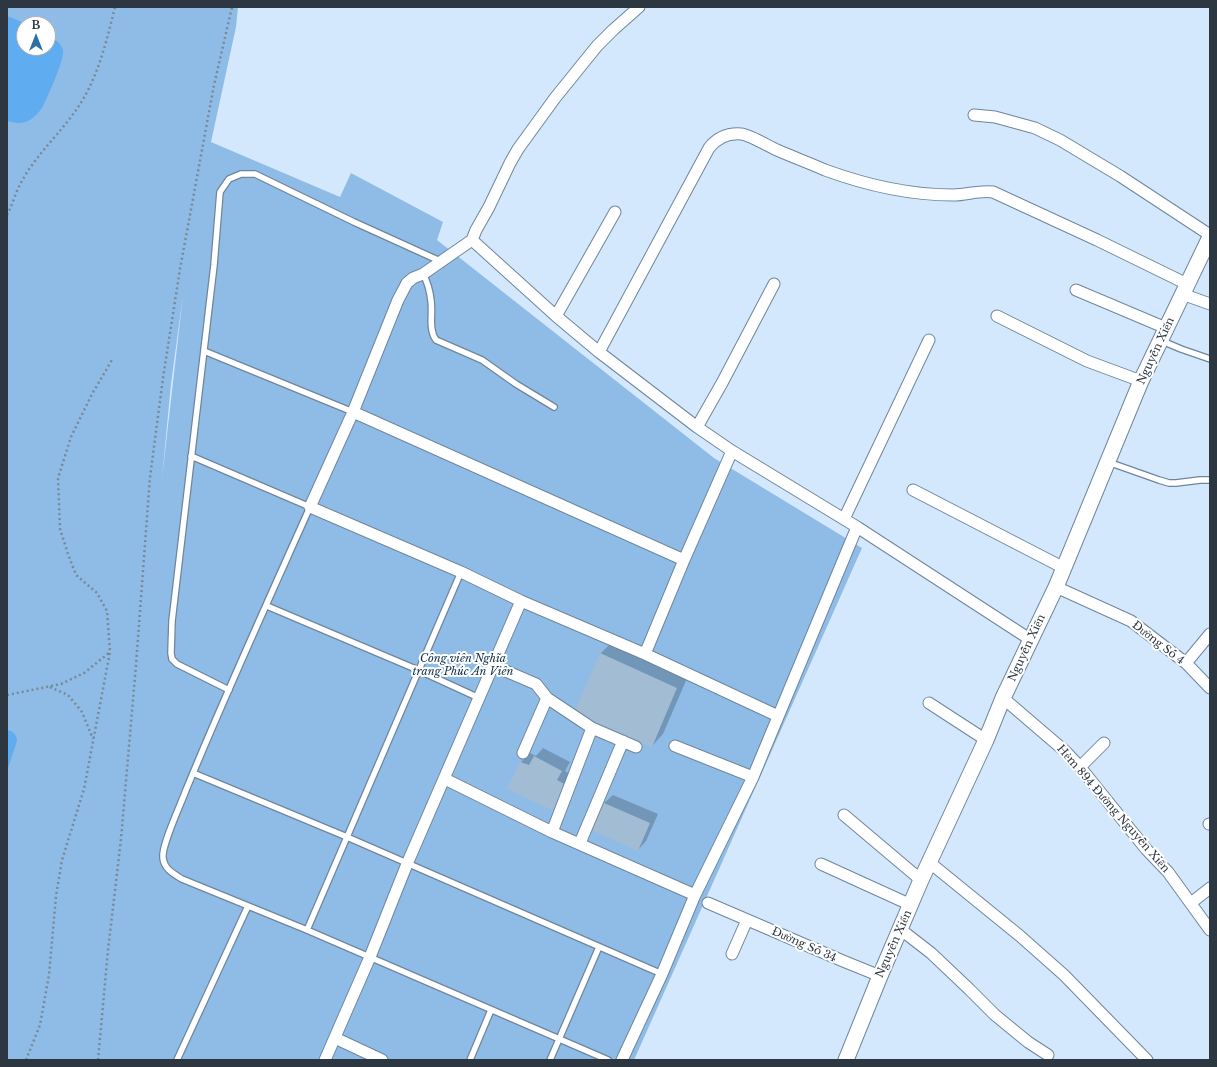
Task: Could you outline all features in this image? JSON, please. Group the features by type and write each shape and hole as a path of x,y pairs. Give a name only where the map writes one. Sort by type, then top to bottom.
{"main road":[{"name":"Nguyễn Xiển","path":"846,1060 921,880 986,740 1003,698 1056,587 1141,381 1210,236"}],"street":[{"path":"639,7 597,46 555,98 518,149 472,240 423,274 413,278 408,283 398,300 353,412 310,507 646,654 778,716"},
{"path":"974,115 995,117 1035,128 1060,140 1120,176 1210,236"},
{"path":"599,352 709,148 715,141 733,134 743,134 776,150 830,172 887,189 954,195 986,191 993,192 1097,240 1210,304"},
{"path":"556,316 615,212"},
{"path":"472,240 556,316 599,352 697,427 732,451 857,527 1031,640"},
{"path":"697,427 774,284"},
{"path":"1076,290 1164,334"},
{"path":"997,316 1087,361 1141,381"},
{"path":"844,519 929,340"},
{"path":"353,412 684,560"},
{"path":"646,654 684,560 732,451"},
{"path":"913,490 1064,568"},
{"path":"622,1060 662,974 696,895 752,777 857,527"},
{"name":"Đường Số 4","path":"1056,587 1132,621 1186,663 1210,688"},
{"path":"325,1060 521,600"},
{"path":"1186,663 1210,634"},
{"path":"494,666 536,684 547,698 592,728 636,747"},
{"path":"523,752 547,698"},
{"name":"Hẻm 894 Đường Nguyễn Xiển","path":"1003,698 1066,752 1080,767 1146,849 1168,872 1210,930"},
{"path":"929,703 986,740"},
{"path":"552,832 592,728"},
{"path":"580,843 623,741"},
{"path":"1080,767 1104,743"},
{"path":"675,746 752,777"},
{"path":"445,779 552,832 696,895"},
{"path":"844,815 921,880"},
{"path":"929,862 1020,936 1059,970 1147,1060"},
{"path":"821,864 911,905"},
{"path":"1191,903 1210,888"},
{"name":"Đường Số 34","path":"708,903 880,976"},
{"path":"732,954 747,920"},
{"path":"900,929 931,953 995,1015 1028,1042 1048,1055"},
{"path":"335,1038 382,1060"}],"lane":[{"path":"229,690 177,664 172,659 171,654 172,621 214,265 220,192 229,179 241,174 255,174 354,222 440,261"},
{"path":"423,274 428,284 430,293 432,331 436,340 482,360 516,384 554,407"},
{"path":"1164,334 1181,349 1210,359"},
{"path":"204,350 353,412"},
{"path":"191,456 310,507 193,773 163,849 165,867 171,873 182,879 307,930 608,1060"},
{"path":"1108,462 1169,483 1210,480"},
{"path":"307,930 461,572"},
{"path":"266,606 418,670 479,698"},
{"path":"193,773 347,837 662,974"},
{"path":"177,1060 248,906"},
{"path":"550,1060 599,947"},
{"path":"470,1060 491,1010"}],"path":[{"path":"7,215 22,179 71,118 82,101 97,70 116,7"},
{"path":"98,1060 108,950 121,839 150,477 180,269 214,85 232,7"},
{"path":"26,1060 40,1026 50,975 56,896 62,860 84,789 110,652 106,611 97,593 76,575 60,529 58,478 71,437 92,394 112,360"},
{"path":"7,695 61,684 84,673 110,652"},
{"path":"49,686 68,695 82,712 93,740"}],"green space":[{"name":"Công viên Nghĩa trang Phúc An Viên","path":"7,7 238,7 236,27 211,142 340,197 351,173 443,222 437,240 714,458 862,548 634,1060 7,1060","holes":["183,295 162,478 171,384"]}],"shaded area":[{"path":"7,16 16,20 16,56 56,56 56,40 61,45 63,55 59,70 42,108 37,114 23,123 7,121"},
{"path":"7,730 14,734 17,741 7,771"}],"building":[{"path":"600,653 677,688 652,747 574,712"},
{"path":"534,756 562,771 557,780 566,785 554,811 507,789 520,762 529,765"},
{"path":"604,803 650,823 638,851 591,830"}]}
